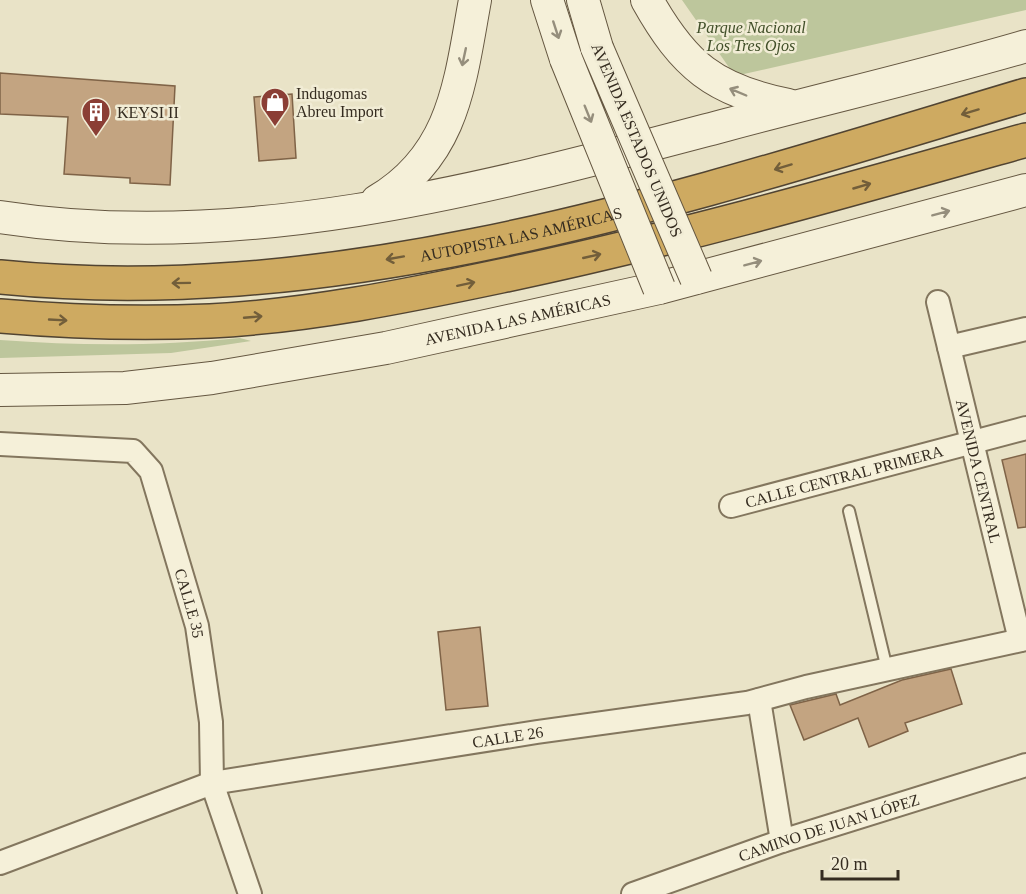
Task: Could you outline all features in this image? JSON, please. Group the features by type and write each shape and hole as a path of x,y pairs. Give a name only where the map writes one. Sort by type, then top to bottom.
{"highway":[{"name":"AUTOPISTA LAS AMÉRICAS","path":"0,277 81,284 212,283 332,270 535,232 655,203 1026,95"},
{"path":"0,316 85,321 210,321 342,306 444,288 660,240 1026,140"}],"street":[{"path":"364,209 396,190 415,174 431,153 445,126 457,88 475,0"},
{"name":"AVENIDA ESTADOS UNIDOS","path":"547,0 566,59 659,288"},
{"name":"AVENIDA ESTADOS UNIDOS","path":"583,0 597,48 696,278"},
{"path":"647,0 678,48 698,68 746,96 795,106"},
{"path":"0,217 108,227 182,229 260,224 364,209 617,153 953,67 1026,46"},
{"name":"AVENIDA LAS AMÉRICAS","path":"0,390 125,388 212,378 386,348 659,288 1026,190"},
{"name":"AVENIDA CENTRAL","path":"938,302 1023,639"},
{"path":"949,347 1026,329"},
{"name":"CALLE CENTRAL PRIMERA","path":"731,506 1026,428"},
{"name":"CALLE 35","path":"0,444 133,451 151,471 197,626 211,722 212,783 250,894"},
{"name":"CALLE 26","path":"0,862 212,783 759,700 806,687 1023,639"},
{"path":"759,700 782,841"},
{"name":"CAMINO DE JUAN LÓPEZ","path":"633,894 782,841 1026,765"}],"lane":[{"path":"849,511 887,669"}],"green space":[{"name":"Parque Nacional Los Tres Ojos","path":"682,0 1026,0 1026,10 735,76"},
{"path":"240,338 251,341 171,353 0,358 0,340 120,344 179,343"}],"building":[{"name":"KEYSI II","path":"0,73 175,86 170,185 130,183 130,178 64,174 68,117 0,114"},
{"name":"Indugomas Abreu Import","path":"292,94 296,158 259,161 254,97"},
{"path":"1026,454 1026,527 1018,528 1002,460"},
{"path":"480,627 488,706 446,710 438,632"},
{"path":"951,669 962,704 905,723 908,731 869,747 858,718 804,740 790,705 836,694 840,705 902,680"}],"place":[{"name":"Indugomas Abreu Import","path":"275,128"},
{"name":"KEYSI II","path":"96,138"}]}
